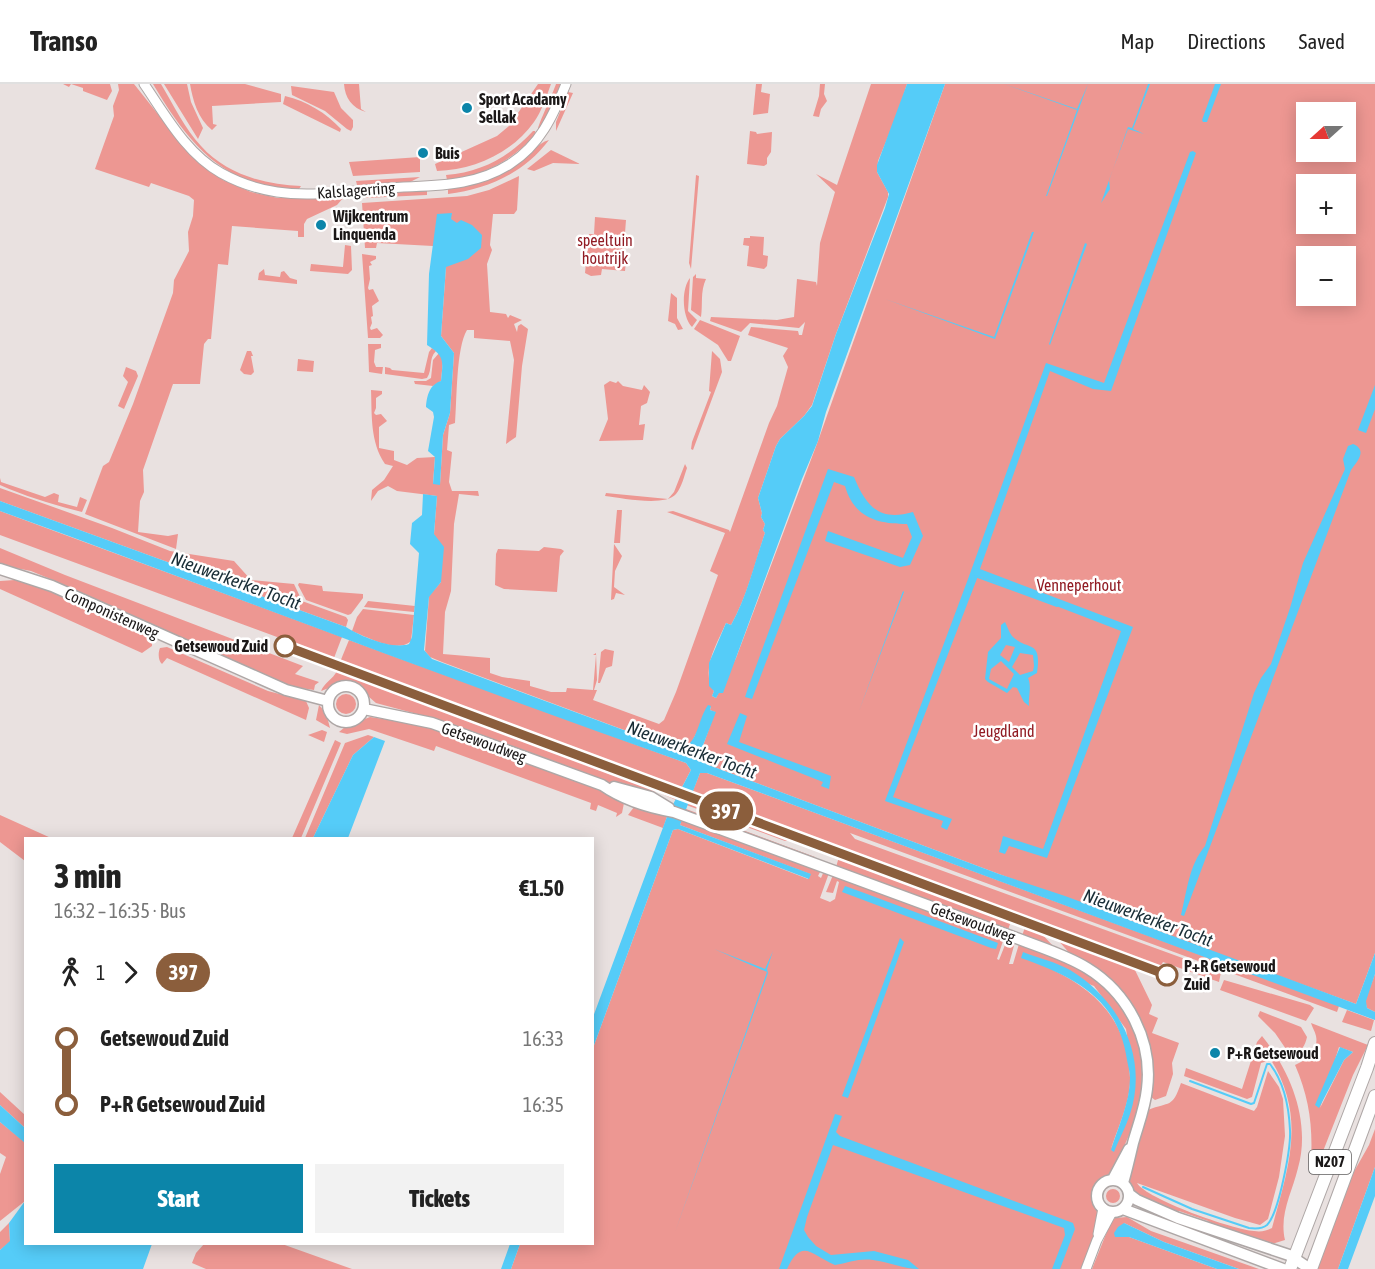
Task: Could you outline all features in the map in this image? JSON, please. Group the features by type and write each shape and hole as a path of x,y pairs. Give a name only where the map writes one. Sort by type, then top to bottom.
{"main road":[{"name":"Componistenweg","path":"0,569 52,586 275,686 328,701"},
{"name":"Componistenweg","path":"0,576 29,578"},
{"path":"350,686 360,692 364,709 355,720 340,721 332,715 328,701 334,691 350,686"},
{"name":"Getsewoudweg","path":"364,709 432,723 602,785 620,795 674,812 1019,939 1065,957 1100,977 1131,1013 1146,1053 1147,1090 1134,1141 1118,1181"},
{"name":"N207","path":"1293,1263 1375,1043"},
{"name":"N207","path":"1311,1269 1375,1096"},
{"path":"1283,1269 1113,1210 1097,1199 1098,1189 1103,1183 1118,1181 1137,1200 1311,1269"},
{"path":"1113,1210 1128,1202 1129,1194"}],"street":[{"name":"Kalslagerring","path":"144,84 184,140 203,161 219,172 247,185 266,190 295,193 457,183 487,175 514,161 541,136 552,118 566,84"},
{"path":"1086,1269 1097,1240 1113,1210"}],"green space":[{"path":"71,84 110,84 112,91 107,100"},
{"path":"118,84 134,84 192,157 223,180 251,192 278,198 344,197 337,205 307,219 304,224 304,237 298,237 298,231 232,226 228,265 218,264 211,339 204,344 200,384 173,384 143,470 144,492 140,501 138,532 168,536 178,534 176,549 85,514 103,466 109,462 133,404 173,293 174,280 189,251 188,232 193,216 194,200 189,196 151,183 149,187 95,169 114,116 113,106 119,90"},
{"path":"153,84 161,84 195,139 222,164 247,176 274,183 301,186 299,189 273,187 250,181 230,172 211,159 180,125"},
{"path":"164,84 187,84 191,102 203,128 198,139"},
{"path":"190,84 245,84 281,94 281,102 212,106 213,124 217,125 212,130 203,121 197,109"},
{"path":"344,84 359,84 361,109 366,112 357,108 350,102"},
{"path":"538,84 551,84 537,118 515,143 478,163 437,171 435,164 497,136 509,126"},
{"path":"556,84 561,84 549,112 538,129 540,122"},
{"path":"756,84 762,84 761,92 770,94 768,113 753,115"},
{"path":"820,84 825,84 824,94 827,101 819,117 813,116"},
{"name":"Venneperhout","path":"871,84 907,84 878,161 877,172 888,192 888,197 836,334 812,405 780,439 758,498 765,533 742,603 731,625 726,623 711,657 710,683 714,691 712,696 716,698 736,658 818,441 945,84 1375,84 1375,953 1356,1004 706,764 700,754 715,712 710,710 711,706 690,745 684,749 675,749 442,662 430,657 425,651 429,596 441,582 434,534 437,496 397,491 388,486 378,491 371,501 372,490 384,480 393,466 385,464 374,438 371,390 382,391 382,394 376,398 374,413 381,414 387,421 379,427 379,448 394,451 394,460 407,465 417,458 435,457 433,483 440,484 443,435 450,413 454,353 441,336 446,267 433,246 377,243 376,248 365,248 362,203 467,196 489,190 519,176 517,210 514,214 493,214 490,245 492,250 487,264 490,312 506,314 508,318 510,315 522,320 514,324 517,332 521,324 528,329 522,366 516,437 506,444 514,360 510,341 474,338 474,330 467,330 463,338 459,361 455,423 449,425 447,450 452,452 449,482 452,491 478,491 479,496 459,494 454,524 451,591 445,612 443,654 490,658 490,673 530,681 530,686 551,692 566,692 567,688 593,690 596,655 593,655 596,653 597,680 594,690 597,690 593,700 659,724 664,720 676,692 718,575 710,571 725,533 667,512 673,511 730,532 777,406 788,367 783,356 788,348 748,335 751,327 798,331 799,335 802,335 805,322 799,328 750,323 741,332 710,321 711,317 777,320 794,317 797,279 816,282 817,286 820,243 835,192 816,174 837,185"},
{"path":"291,86 334,92 341,108 353,120 351,131 325,111 292,95"},
{"path":"568,92 573,93 556,131 556,122"},
{"path":"285,96 308,104 322,113 341,129 340,132 283,104"},
{"path":"533,131 536,134 527,144 496,166 473,175 447,180 446,175 471,171 494,162"},
{"path":"750,131 757,134 772,132 771,152 764,166 747,164"},
{"path":"549,140 528,162 504,178 463,192 448,194 448,189 476,184 503,173"},
{"path":"551,150 580,164 553,163 534,171 527,169"},
{"path":"420,157 420,172 353,176 349,162"},
{"path":"696,175 699,176 691,269 689,263"},
{"path":"420,177 410,182 357,185 356,181"},
{"path":"427,191 427,195 365,198 369,194"},
{"name":"speeltuin houtrijk","path":"595,217 626,220 623,259 626,260 625,271 602,269 601,275 591,276 585,273 589,234 594,234"},
{"path":"750,236 764,237 763,255 768,256 767,266 764,269 747,266 749,246 743,245 744,238 750,238"},
{"path":"345,245 351,246 352,270 348,274 310,271 311,264 343,267"},
{"path":"362,254 376,256 376,259 370,262 372,265 369,266 368,288 373,289 379,301 372,306 373,316 370,328 371,330 377,328 383,335 380,338 368,338"},
{"path":"264,269 265,275 280,277 281,272 284,271 290,278 297,280 297,284 258,280 259,273"},
{"path":"696,274 696,278 706,279 702,293 701,317 691,310 693,277"},
{"path":"690,278 688,311 697,320 692,327 686,317 684,303 685,289"},
{"path":"671,293 677,298 677,318 683,329 678,330 675,324 668,321"},
{"path":"700,320 740,336 731,361 728,361 718,345 694,329"},
{"path":"368,344 381,344 381,348 375,350 374,362 376,367 383,367 382,374 369,372"},
{"path":"432,348 436,351 432,357 427,378 385,374 385,367 392,370 424,373"},
{"path":"247,351 251,351 253,356 251,356 254,372 251,375 244,374 240,370"},
{"path":"712,351 720,359 722,372 693,450 691,449 692,442 711,392 709,391"},
{"path":"439,353 443,360 441,381 433,386 415,384 414,381 426,381 431,378 433,360"},
{"path":"298,359 314,361 313,372 297,371"},
{"path":"126,367 136,371 138,376 124,409 118,406 128,382 123,376"},
{"path":"610,381 616,383 618,381 623,386 642,390 644,385 650,392 647,403 641,406 639,425 645,424 643,440 599,441 608,419 604,385"},
{"path":"685,464 687,468 680,488 676,494 668,498 674,492"},
{"path":"0,478 1,482 45,497 54,493 59,495 58,502 77,507 80,497 87,500 82,512 0,485"},
{"path":"0,488 170,551 234,561 251,580 294,584 302,601 346,617 348,620 346,627 0,501"},
{"path":"606,493 667,499 643,501 605,496"},
{"path":"617,510 622,510 620,543 614,543"},
{"path":"0,511 342,637 334,658 0,535"},
{"path":"614,544 622,556 615,571 614,587 625,595 616,593 614,599 611,600"},
{"path":"544,547 564,551 560,556 557,592 504,589 495,585 498,549 539,551"},
{"path":"0,548 303,666 295,674 319,682 315,685 314,690 287,686 60,583 31,571 0,565"},
{"path":"15,580 68,597 152,636 152,646 142,653 0,589 0,581"},
{"path":"299,583 322,586 323,591 363,594 363,598 348,615 306,600"},
{"path":"368,601 415,606 414,612 364,607"},
{"path":"363,609 414,615 411,641 405,645 390,645 352,631"},
{"path":"349,640 686,763 691,770 682,787 666,783 340,662"},
{"path":"167,647 268,691 306,701 309,708 306,720 167,658 162,664 159,650"},
{"path":"605,649 614,651 612,666 606,668 598,683 601,652"},
{"path":"337,671 828,853 827,855 791,841 785,841 689,806 656,791 649,794 606,782 428,717 376,703 354,684 342,683 321,691"},
{"path":"342,694 350,694 356,700 356,708 350,714 342,714 336,708 336,700"},
{"path":"319,705 326,713 330,728 316,720"},
{"path":"370,717 424,725 592,786 618,797 624,803 622,813 616,817 617,813 598,805 596,811 590,809 591,803 436,746 434,751 369,729 347,734 339,732 345,727"},
{"path":"322,730 327,732 324,742 308,735"},
{"path":"368,735 374,737 353,755 313,837 305,837 345,743"},
{"path":"335,740 341,743 301,837 292,837"},
{"path":"700,773 707,773 1339,1006 1337,1012 850,833 855,839 1221,972 1219,982 1163,962 1160,967 692,793"},
{"path":"658,795 678,806 815,857 816,860 671,805"},
{"path":"634,807 668,814 663,828 628,815"},
{"path":"0,815 49,837 24,837 24,860 0,842"},
{"path":"682,819 821,870 818,876 821,878 824,871 829,873 820,898 830,902 835,899 839,882 837,881 833,893 826,892 833,875 1004,938 997,959 999,960 1007,940 1015,942 1009,964 1013,964 1019,944 1056,957 1090,975 1109,991 1124,1010 1134,1030 1140,1051 1142,1074 1140,1096 1135,1119 1117,1164 1094,1190 1096,1223 1082,1269 511,1269 520,1245 594,1245 594,1045 673,830 678,829 808,879 810,874 680,825","holes":["1053,970 1094,986 1126,1029 1135,1089 1111,1149 1130,1086 1124,1041 1108,1012 1097,1000"]},
{"path":"839,857 1011,921 1008,930 836,867"},
{"path":"1025,927 1040,932 1054,947 1022,936"},
{"path":"1057,939 1134,968 1152,1005 1149,1014 1158,1018 1152,1033 1179,1043 1172,1063 1173,1074 1166,1096 1155,1100 1151,1097 1136,1013 1072,956"},
{"path":"1375,974 1375,1012 1367,1008 1365,1001"},
{"path":"1224,980 1314,1008 1306,1021 1220,990"},
{"path":"1347,1010 1374,1020 1371,1031 1342,1022"},
{"path":"1260,1011 1301,1027 1307,1037 1301,1050 1295,1053 1288,1052 1275,1033 1258,1016"},
{"path":"1311,1023 1368,1045 1353,1075 1318,1164 1311,1161 1309,1112 1295,1065 1308,1058 1316,1046 1316,1036","holes":["1339,1047 1353,1052 1344,1060 1320,1108"]},
{"path":"1262,1036 1290,1081 1296,1098 1302,1133 1298,1168 1285,1212 1285,1240 1272,1244 1211,1225 1208,1221 1179,1211 1177,1214 1141,1199 1133,1191 1129,1178 1148,1110 1172,1101 1181,1083 1254,1111 1268,1071 1279,1087 1283,1099 1285,1136 1279,1177 1268,1219 1260,1225 1137,1183 1156,1197 1211,1220 1254,1231 1272,1228 1288,1164 1291,1123 1289,1102 1282,1081 1271,1060 1261,1063 1252,1097 1247,1099 1184,1076 1186,1068 1242,1089 1257,1042"},
{"path":"0,1092 24,1114 24,1127 0,1105"},
{"path":"0,1122 24,1141 24,1202 0,1221 0,1174 6,1157 0,1153"},
{"path":"1375,1129 1375,1167 1338,1269 1317,1269 1347,1184 1369,1145"},
{"path":"1110,1189 1116,1189 1120,1196 1116,1203 1110,1203 1106,1199 1106,1193"},
{"path":"1127,1217 1151,1231 1259,1269 1239,1269 1164,1242 1124,1223 1129,1237 1217,1269 1092,1269 1110,1224 1115,1218"},
{"path":"9,1223 10,1242 0,1250 0,1232"},
{"path":"203,1245 285,1245 352,1269 206,1269 192,1263 196,1253"}],"water":[{"path":"907,84 945,84 826,412 818,441 723,693 719,693 716,698 712,696 714,691 709,686 709,663 726,623 731,625 742,603 765,533 758,498 780,439 812,406 836,334 885,208 889,194 877,172 877,165"},
{"path":"1004,84 1077,109 1088,84 1047,196 1077,110"},
{"path":"1148,84 1150,84 1133,129 1144,134 1128,129 1113,170 1128,127 1132,128"},
{"path":"1215,84 1221,84 1207,122 1203,122 1202,120"},
{"path":"1190,152 1196,153 1111,391 1093,389 1050,371 980,569 1133,627 1047,858 1009,846 1005,854 999,852 1003,836 1043,849 1121,631 978,576 893,797 952,819 947,830 941,827 943,821 885,801 1046,363 1104,383"},
{"path":"1109,180 1110,189 1101,203"},
{"path":"452,213 451,219 457,223 461,220 472,225 482,235 481,248 468,259 446,267 441,336 454,353 450,413 443,435 440,485 433,484 435,457 428,451 434,417 433,412 426,407 427,399 431,388 441,381 442,368 440,356 427,345 429,274 437,214"},
{"path":"1032,232 1034,232 995,339 885,299 994,337"},
{"path":"1085,243 1087,244 1050,345 1049,344"},
{"path":"1375,385 1375,409 1366,433 1358,430"},
{"path":"1353,444 1360,449 1360,456 1351,470 1184,916 1181,915 1192,870 1205,846 1254,693 1271,664 1303,563 1345,469 1343,459 1348,446"},
{"path":"828,469 854,477 864,496 875,509 891,515 913,512 923,536 910,565 900,567 825,541 828,531 903,558 912,537 907,524 886,523 868,517 854,505 845,486 834,482 752,699 745,697 747,691"},
{"name":"Nieuwerkerker Tocht","path":"423,494 437,496 434,534 444,547 441,582 429,597 424,650 432,659 675,749 688,745 696,733 704,711 708,705 711,706 710,710 716,712 700,753 706,764 1356,1004 1375,953 1375,974 1366,1001 1367,1008 1375,1012 1375,1020 707,773 700,773 680,825 811,874 809,879 678,829 673,830 594,1045 594,1014 668,814 691,770 686,763 0,511 0,501 346,627 376,641 394,645 409,644 412,637 419,553 410,544 412,523 422,515"},
{"path":"903,591 904,592 859,711"},
{"path":"1005,622 1012,636 1036,650 1037,673 1028,678 1029,706 1024,702 1017,688 1013,687 1007,693 985,679 988,652 1001,638 1001,625","holes":["1006,645 1015,647 1009,662 1000,655","1020,653 1033,655 1033,671 1020,675 1012,667","1001,661 1014,674 1007,689 989,679 991,669"]},
{"path":"740,713 747,716 739,742 831,776 829,789 821,786 823,782 727,744"},
{"path":"374,737 385,741 348,837 313,837 353,755"},
{"path":"845,886 998,943 996,949 842,892"},
{"path":"900,938 904,942 848,1098 842,1096"},
{"path":"714,949 765,969 773,951 767,969 768,973 675,1232 767,972"},
{"path":"1023,952 1065,967 1087,982 1116,1013 1126,1032 1136,1072 1135,1093 1128,1119 1114,1152 1111,1150 1126,1105 1130,1078 1122,1039 1114,1021 1091,993 1059,973 1021,958"},
{"path":"1340,1047 1353,1052 1344,1060 1319,1108 1315,1105"},
{"path":"0,1105 24,1127 24,1142 0,1122"},
{"path":"835,1114 842,1116 836,1132 840,1136 1073,1223 1075,1229 1060,1269 1052,1269 1065,1235 1064,1228 833,1145 807,1217 804,1230 808,1237 816,1246 831,1255 874,1251 908,1260 919,1269 868,1260 835,1265 813,1253 802,1251 792,1259 787,1269 779,1269"},
{"path":"1375,1167 1375,1196 1348,1269 1338,1269"},
{"path":"24,1202 24,1245 152,1245 143,1269 0,1269 0,1250 10,1241 9,1223"},
{"path":"1124,1223 1164,1242 1239,1269 1217,1269 1129,1237 1115,1237 1114,1233"},
{"path":"510,1245 520,1245 511,1269 501,1269"}],"waterway":[{"path":"975,576 1057,606"},
{"path":"1143,1187 1192,1209 1249,1228 1256,1229 1267,1225 1276,1208 1289,1151 1290,1130 1285,1096 1275,1071 1270,1064 1267,1064 1254,1103 1251,1104 1190,1081"}],"bus line":[{"name":"397","path":"285,646 1167,975"}],"place":[{"name":"Sport Acadamy Sellak","path":"467,108"},
{"name":"Buis","path":"423,153"},
{"name":"Wijkcentrum Linquenda","path":"321,225"},
{"name":"Getsewoud Zuid","path":"285,646"},
{"name":"P+R Getsewoud Zuid","path":"1167,975"},
{"name":"P+R Getsewoud","path":"1215,1053"}],"park label":[{"name":"Jeugdland","path":"1004,731"}]}
